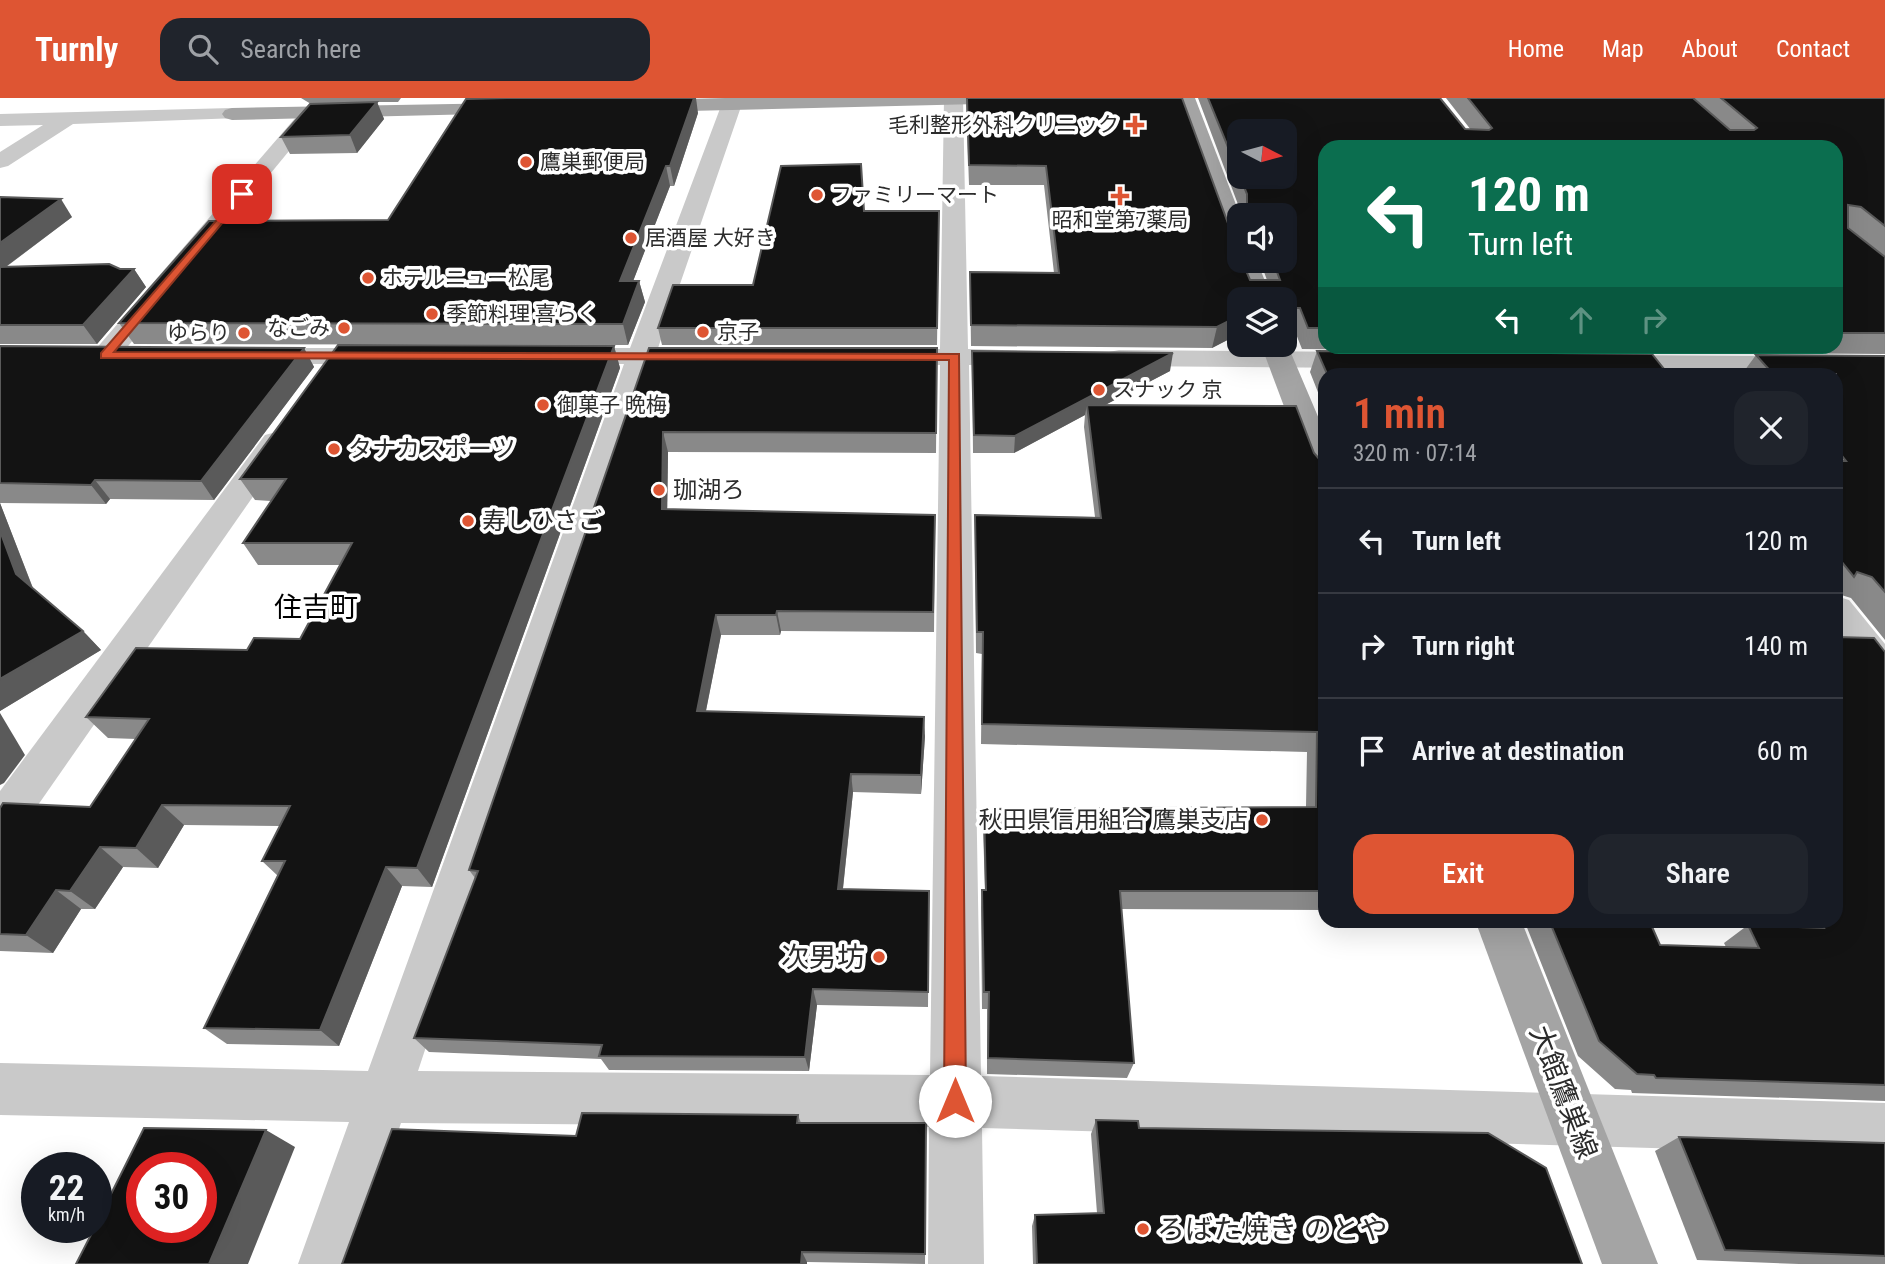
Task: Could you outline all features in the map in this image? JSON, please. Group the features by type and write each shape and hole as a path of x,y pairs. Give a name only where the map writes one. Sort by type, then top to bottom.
{"main road":[{"path":"232,114 251,98"},
{"path":"623,106 733,101 978,98"},
{"path":"1185,98 1227,212"},
{"path":"232,114 528,108"},
{"path":"1280,357 1318,455"},
{"name":"大館鷹巣線","path":"1501,928 1630,1264"}],"street":[{"path":"954,99 956,1264"},
{"path":"326,1264 641,356 733,101"},
{"path":"146,356 92,356 310,113"},
{"path":"0,120 232,114"},
{"path":"0,162 69,118"},
{"path":"1090,358 1227,354"},
{"path":"1297,354 1392,361"},
{"path":"317,386 339,355"},
{"path":"229,356 407,356"},
{"path":"545,356 723,356"},
{"path":"859,356 1050,357"},
{"path":"1588,364 1641,362 1885,366"},
{"path":"0,825 295,416"},
{"path":"1843,618 1885,671"},
{"path":"0,1089 384,1097 955,1101 1576,1122 1885,1129"}],"building":[{"path":"694,98 670,166 666,166 620,281 639,281 623,324 119,323 209,221 388,220 466,99"},
{"path":"967,98 1182,98 1227,221 1227,273 1247,273 1250,280 1280,280 1277,273 1297,273 1297,203 1247,203 1245,189 1297,189 1297,119 1227,119 1227,145 1208,98 1440,98 1465,129 1489,130 1492,128 1468,98 1693,98 1730,130 1754,130 1757,128 1721,98 1885,98 1885,226 1861,207 1848,205 1848,228 1885,257 1885,333 1843,333 1843,140 1318,140 1318,328 1308,328 1300,308 1297,308 1297,287 1227,287 1227,322 1217,327 971,325 970,272 1059,273 1046,166 969,165"},
{"path":"377,102 350,135 281,137 310,104"},
{"path":"861,164 864,211 939,211 937,328 658,328 673,285 753,285 781,166"},
{"path":"0,197 61,199 0,243"},
{"path":"109,264 120,269 134,269 83,325 0,325 0,267"},
{"path":"338,345 614,346 417,868 386,867 320,1030 204,1028 285,861 262,861 290,806 162,805 136,848 100,847 70,891 56,890 26,935 0,934 0,808 3,803 90,807 149,719 86,717 136,648 247,650 254,638 300,639 352,543 243,543 286,479 240,479"},
{"path":"0,346 304,348 201,481 95,480 91,485 0,483"},
{"path":"649,348 937,348 936,433 663,432 662,509 935,515 933,612 777,611 776,615 716,615 697,711 924,717 921,775 851,774 838,889 929,891 928,992 813,989 805,1057 599,1056 602,1045 414,1038 478,871 469,870"},
{"path":"972,351 1173,353 1015,436 974,435"},
{"path":"1318,354 1652,354 1663,368 1324,368"},
{"path":"1756,355 1885,356 1885,592 1872,577 1857,572 1854,577 1843,564 1843,461 1846,461 1843,457 1843,368 1768,368"},
{"path":"1087,405 1296,406 1318,458 1318,891 1120,891 1134,1063 988,1058 989,992 984,992 982,890 986,890 984,809 1316,807 1317,732 982,724 983,632 977,632 975,515 1101,518"},
{"path":"0,531 16,574 83,631 0,679"},
{"path":"1843,637 1874,638 1885,652 1885,1085 1656,1078 1654,1075 1637,1074 1599,1041 1552,928 1653,928 1660,945 1759,948 1749,928 1843,928"},
{"path":"582,1113 798,1115 797,1123 926,1123 925,1254 802,1252 801,1264 342,1264 392,1129 576,1136"},
{"path":"1096,1120 1138,1121 1139,1128 1488,1133 1546,1168 1582,1264 1037,1264 1035,1215 1104,1213"},
{"path":"144,1128 266,1130 209,1264 76,1264 87,1243 112,1243 112,1192 126,1164 126,1243 217,1243 217,1152 132,1152"},
{"path":"1679,1137 1885,1143 1885,1256 1725,1250"}],"place":[{"name":"毛利整形外科クリニック","path":"1135,125"},
{"name":"鷹巣郵便局","path":"526,162"},
{"name":"ファミリーマート","path":"817,195"},
{"name":"昭和堂第7薬局","path":"1120,196"},
{"name":"居酒屋 大好き","path":"631,238"},
{"name":"ホテルニュー松尾","path":"368,278"},
{"name":"季節料理 喜らく","path":"432,314"},
{"name":"なごみ","path":"344,328"},
{"name":"京子","path":"703,332"},
{"name":"ゆらり","path":"244,333"},
{"name":"スナック 京","path":"1099,390"},
{"name":"御菓子 晩梅","path":"543,405"},
{"name":"タナカスポーツ","path":"334,449"},
{"name":"珈湖ろ","path":"659,490"},
{"name":"寿しひさご","path":"468,521"},
{"name":"秋田県信用組合 鷹巣支店","path":"1262,820"},
{"name":"次男坊","path":"879,957"},
{"name":"ろばた焼き のとや","path":"1143,1229"}],"district":[{"name":"住吉町","path":"316,607"}],"route":[{"path":"242,194 105,356 955,357 955,1101"}]}
